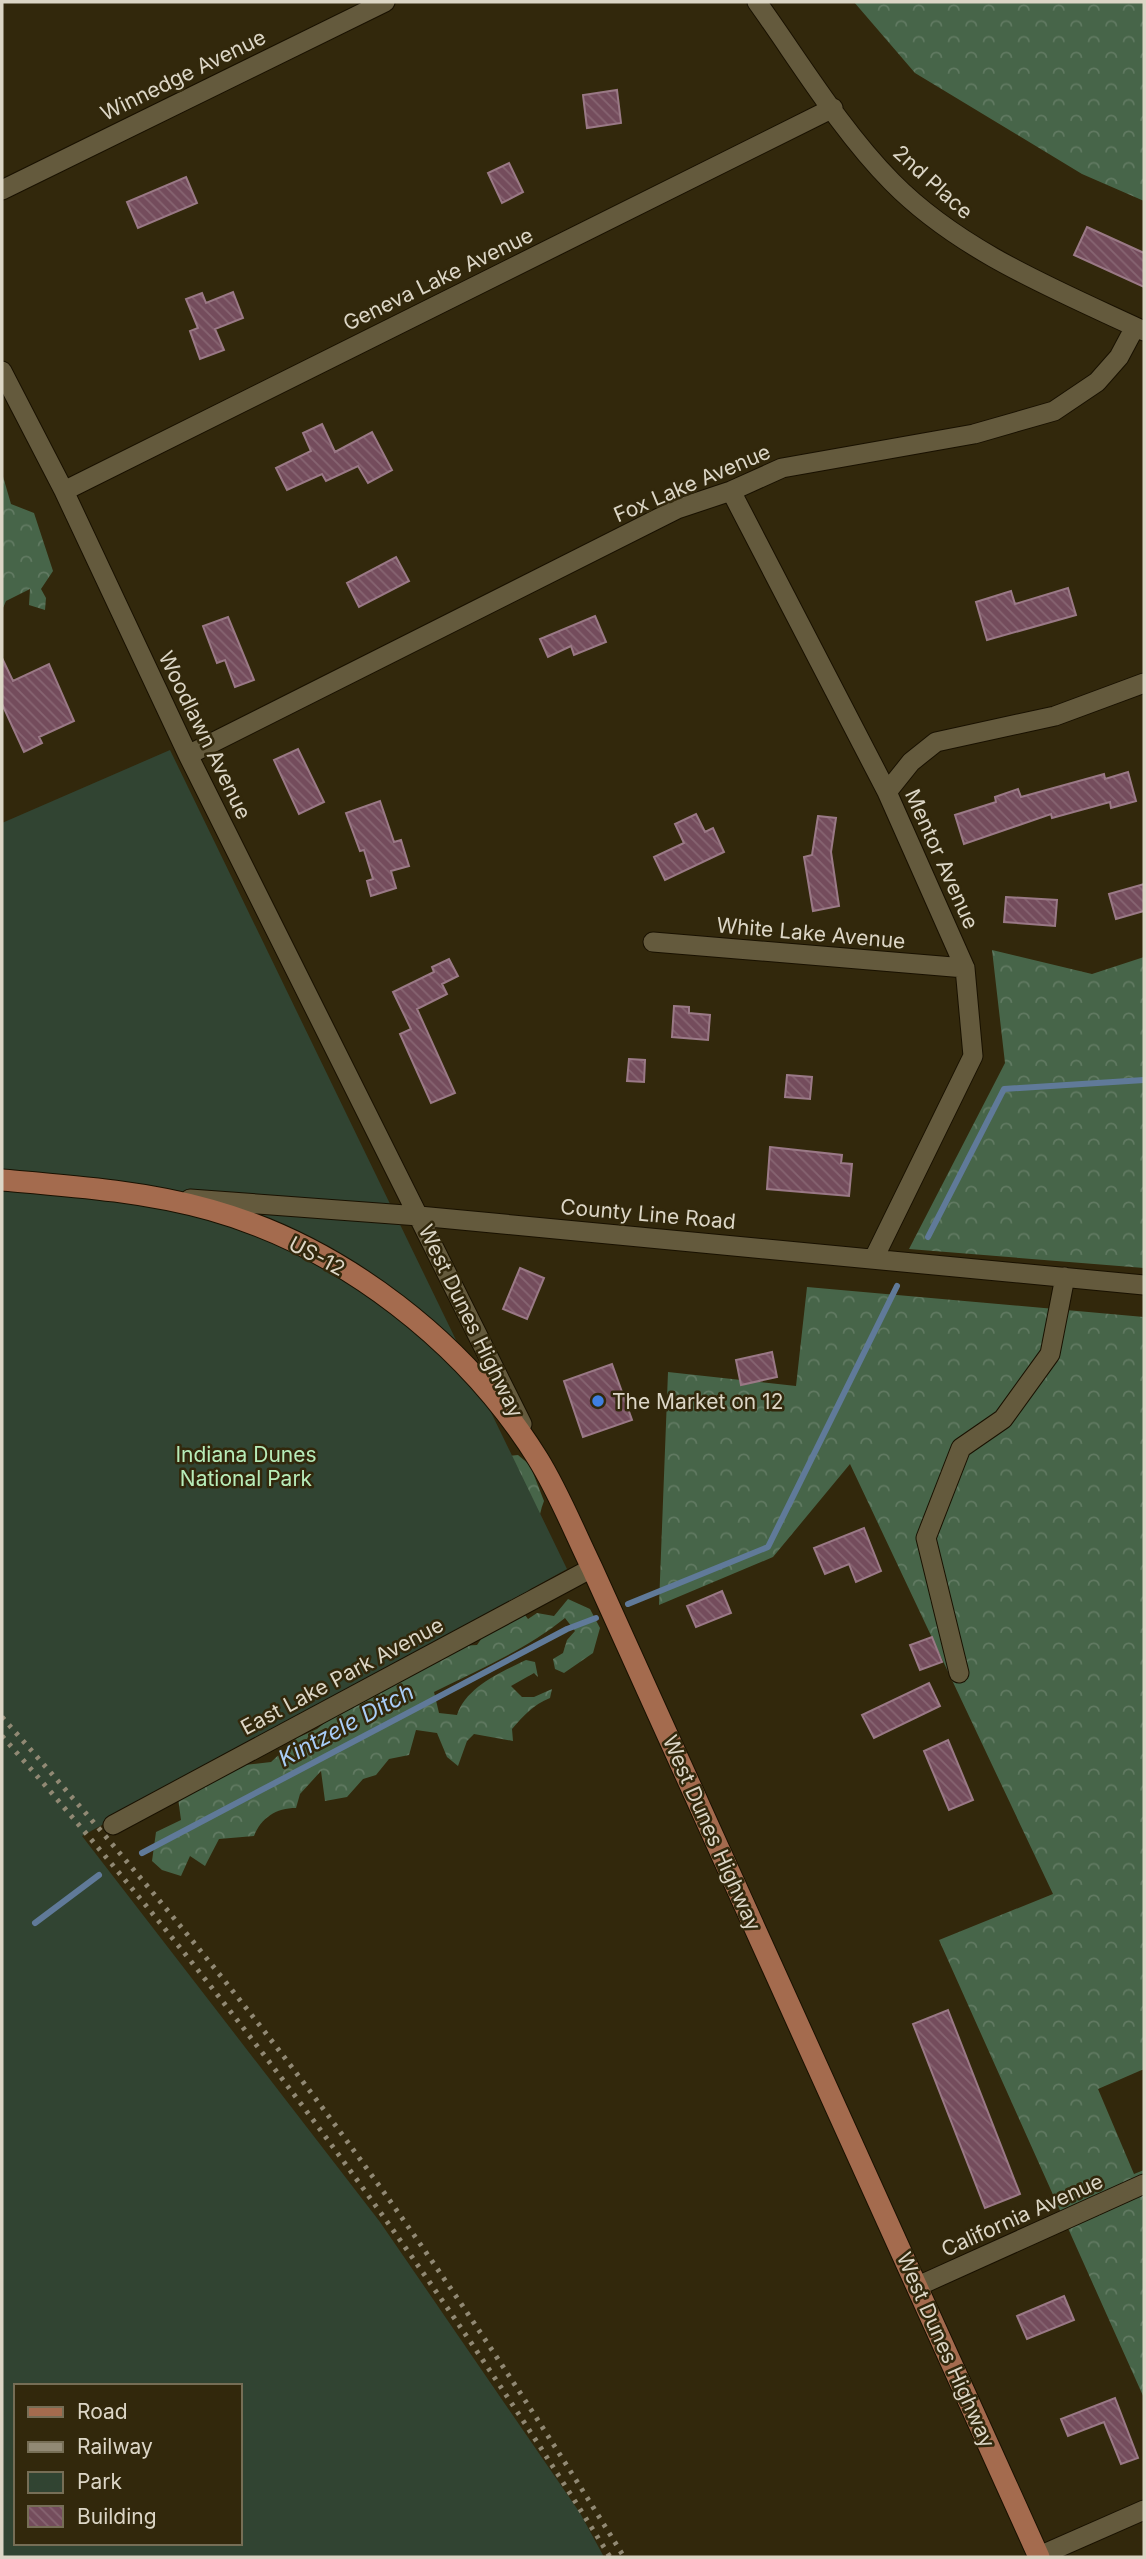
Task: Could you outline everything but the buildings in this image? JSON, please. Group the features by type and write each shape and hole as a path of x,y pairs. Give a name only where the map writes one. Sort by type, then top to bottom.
{"main road":[{"name":"US-12","path":"2,1180 147,1196 212,1210 284,1238 366,1283 415,1321 471,1372 515,1426 550,1479"},
{"name":"West Dunes Highway","path":"550,1479 918,2286 1038,2557"}],"street":[{"name":"Winnedge Avenue","path":"2,190 385,2"},
{"name":"2nd Place","path":"758,2 833,108 892,182 951,232 1065,295 1140,329"},
{"name":"Geneva Lake Avenue","path":"64,491 833,108"},
{"name":"Fox Lake Avenue","path":"188,755 677,509 730,491 782,468 974,434 1054,411 1097,382 1140,329"},
{"name":"Woodlawn Avenue","path":"2,371 64,491 188,755 368,1118"},
{"name":"Mentor Avenue","path":"730,491 887,792 965,968 973,1056 874,1258"},
{"path":"887,792 911,762 936,742 1055,716 1144,683"},
{"name":"White Lake Avenue","path":"653,942 965,968"},
{"name":"West Dunes Highway","path":"368,1118 550,1479"},
{"name":"County Line Road","path":"147,1196 419,1216 1144,1285"},
{"path":"959,1673 926,1538 961,1448 1003,1419 1050,1354 1065,1277"},
{"name":"East Lake Park Avenue","path":"113,1825 592,1568"},
{"name":"California Avenue","path":"918,2286 1144,2184"},
{"path":"1038,2557 1144,2510"}],"green space":[{"path":"854,2 1144,2 1144,201 1082,174 915,73"},
{"path":"2,473 11,504 34,513 53,571 41,589 46,598 45,610 29,605 30,589 6,601 2,610"},
{"name":"Indiana Dunes National Park","path":"170,750 567,1569 82,1836 380,2222 580,2513 604,2557 2,2557 2,823"},
{"path":"992,950 1092,974 1144,957 1144,1268 909,1249 1005,1063"},
{"path":"807,1287 1144,1317 1144,2069 1098,2089 1134,2174 1144,2170 1144,2398 939,1940 1053,1894 850,1464 773,1557 659,1605 668,1372 796,1386"},
{"path":"518,1455 530,1465 544,1501 539,1520 535,1576 525,1596 515,1606 460,1646 477,1645 484,1635 520,1615 525,1615 528,1619 537,1613 554,1616 568,1599 590,1609 600,1628 593,1653 564,1673 555,1669 553,1659 563,1653 567,1640 575,1631 565,1618 518,1649 434,1692 439,1713 457,1715 468,1696 486,1681 526,1660 535,1662 538,1677 534,1673 511,1686 522,1697 534,1697 552,1689 550,1698 529,1711 512,1729 513,1741 474,1734 467,1741 458,1766 447,1757 437,1733 416,1730 409,1755 389,1759 376,1775 363,1779 347,1797 325,1801 321,1771 300,1794 296,1808 270,1815 254,1836 219,1839 205,1866 190,1856 181,1876 162,1870 152,1861 156,1832 181,1820 178,1798 244,1765 271,1762 297,1738 317,1729 337,1713 500,1457"}],"waterway":[{"path":"928,1237 1004,1089 1144,1080"},
{"path":"628,1604 768,1547 897,1286"},
{"name":"Kintzele Ditch","path":"142,1853 567,1629 596,1618"},
{"name":"Kintzele Ditch","path":"35,1923 99,1875"}],"railway":[{"path":"2,1717 169,1912 327,2114 480,2332 624,2557"},
{"path":"2,1736 167,1931 323,2134 471,2342 610,2557"}],"place":[{"name":"The Market on 12","path":"598,1401"}]}
